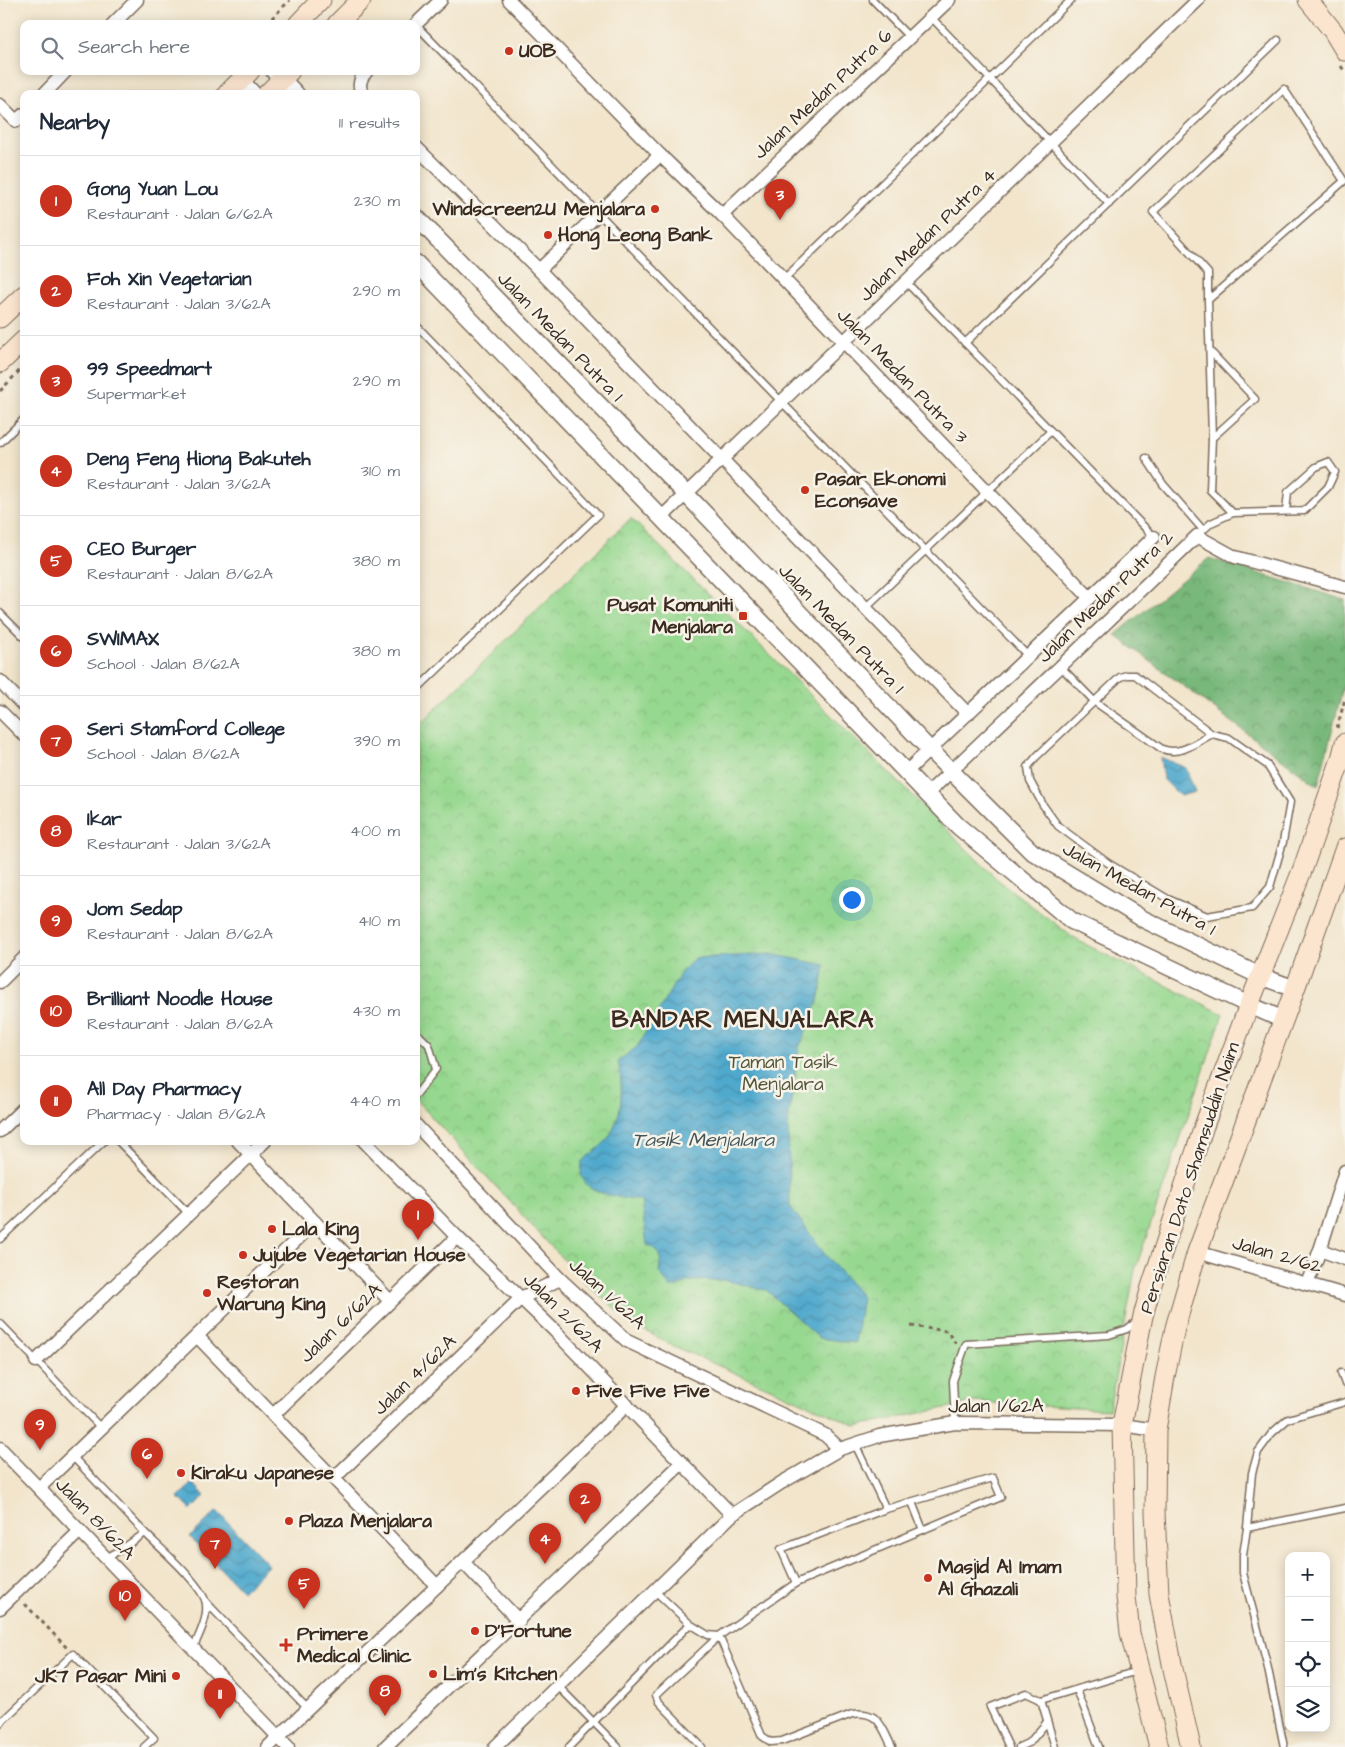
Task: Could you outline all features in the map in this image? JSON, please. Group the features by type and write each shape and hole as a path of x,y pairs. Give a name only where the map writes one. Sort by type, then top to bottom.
{"main road":[{"path":"302,20 321,0"},
{"path":"341,20 361,0"},
{"path":"1308,0 1333,31 1345,50"},
{"path":"270,90 281,75"},
{"path":"234,90 248,82"},
{"path":"0,318 20,299"},
{"path":"0,363 20,344"},
{"name":"Persiaran Dato Shamsuddin Naim","path":"1159,1747 1138,1671 1130,1633 1126,1598 1122,1425 1143,1316 1151,1287 1204,1126 1303,868 1345,743"},
{"name":"Persiaran Dato Shamsuddin Naim","path":"1192,1747 1173,1669 1159,1594 1155,1512 1156,1430 1176,1328 1198,1252 1345,848"}],"street":[{"path":"117,20 137,0"},
{"path":"420,20 441,0"},
{"name":"Jalan Medan Putra 3","path":"509,0 722,216 1090,598"},
{"name":"Jalan Medan Putra 6","path":"722,216 949,0"},
{"name":"Jalan Medan Putra 4","path":"661,518 1198,0"},
{"path":"48,90 62,75"},
{"path":"283,75 293,90"},
{"path":"361,90 360,84 363,75"},
{"path":"0,105 16,121 20,118"},
{"name":"Jalan Medan Putra 1","path":"420,151 539,270 968,714"},
{"path":"539,270 660,155"},
{"name":"Jalan Medan Putra 1","path":"420,221 686,494 928,749 1030,851 1143,919 1260,976 1295,989"},
{"path":"420,267 958,826 1072,921 1284,1020"},
{"name":"Jalan Medan Putra 2","path":"927,794 1200,533 1235,557 1345,587"},
{"path":"906,772 928,749 968,714 1154,537"},
{"path":"0,681 20,702"},
{"path":"0,711 20,731"},
{"path":"0,982 20,962"},
{"path":"0,1131 20,1112"},
{"name":"Jalan 1/62A","path":"420,1128 560,1279 627,1341 825,1435 840,1449"},
{"path":"242,1145 390,1301"},
{"path":"36,1361 261,1145"},
{"name":"Jalan 2/62A","path":"368,1145 457,1238 554,1330 732,1515"},
{"path":"1307,1284 1345,1172"},
{"path":"39,1488 315,1222"},
{"name":"Jalan 6/62A","path":"273,1415 457,1238"},
{"name":"Jalan 2/62","path":"1320,1250 1345,1259"},
{"name":"Jalan 2/62","path":"1198,1252 1345,1295"},
{"name":"Jalan 4/62A","path":"334,1478 521,1298 560,1279"},
{"path":"197,1336 437,1586"},
{"path":"268,1747 627,1405"},
{"name":"Jalan 1/62A","path":"494,1747 732,1515 781,1483 840,1449 904,1430 955,1423 1122,1425 1156,1430"},
{"name":"Jalan 8/62A","path":"0,1448 288,1747"},
{"path":"385,1747 519,1621 682,1463"},
{"path":"0,1608 80,1530"},
{"path":"463,1562 519,1621"}],"lane":[{"path":"873,0 910,38"},
{"path":"783,280 1071,0"},
{"path":"931,17 1109,204"},
{"path":"420,28 1028,656"},
{"path":"965,343 1278,40"},
{"path":"1208,300 1344,181 1284,88 1153,212 1208,273 1208,300 1212,438 1210,490 1234,513"},
{"path":"906,282 1154,537"},
{"path":"420,329 598,515 420,686"},
{"path":"1210,351 1255,399 1212,438"},
{"path":"0,443 20,423"},
{"path":"866,608 1051,431"},
{"path":"1146,458 1200,533 1211,523 1234,513 1304,511 1328,487 1335,472 1328,462 1316,467 1288,492 1286,511"},
{"path":"0,612 20,633"},
{"path":"1061,667 1095,702 1162,749 1171,752 1182,751 1212,734"},
{"path":"1127,674 1135,675 1212,734 1229,738 1267,765 1290,802 1283,842 1270,887 1252,908 1207,916 1168,899 1108,863 1058,826 1043,805 1030,781 1028,767 1036,757 1120,677 1127,674"},
{"path":"420,1036 429,1045 436,1069 420,1090"},
{"path":"0,1239 100,1145"},
{"path":"122,1145 189,1214"},
{"path":"955,1423 954,1381 966,1344 1109,1335 1126,1328 1143,1316"},
{"path":"0,1323 101,1428"},
{"path":"1341,1373 1345,1384"},
{"path":"1284,1747 1267,1664 1243,1573 1243,1555 1252,1473 1258,1452 1272,1433 1288,1419 1345,1402"},
{"path":"855,1444 886,1509"},
{"path":"72,1456 201,1590 206,1603 206,1617 194,1649"},
{"path":"702,1747 659,1702 656,1694 719,1636 796,1583 1001,1497 993,1478 886,1509 781,1549 796,1583"},
{"path":"912,1502 923,1530"},
{"path":"1247,1528 1345,1508"},
{"path":"106,1558 145,1533"},
{"path":"654,1590 690,1624 708,1635 719,1636"},
{"path":"206,1603 308,1709"},
{"path":"569,1747 690,1624"},
{"path":"719,1636 762,1736 770,1742 782,1741 852,1714 860,1713 873,1715 879,1722 892,1747"},
{"path":"0,1723 73,1654 154,1738 144,1747"},
{"path":"1009,1747 990,1707 1026,1693 1041,1700 1138,1671"},
{"path":"557,1685 618,1747"},
{"path":"1077,1690 1099,1747"},
{"path":"1041,1700 1055,1747"},
{"path":"1019,1747 1030,1742 1047,1722"}],"path":[{"path":"270,20 290,0"},
{"path":"0,391 20,370"},
{"path":"911,1326 947,1331 956,1345 966,1344"},
{"path":"15,1593 73,1654"}],"green space":[{"name":"Taman Tasik Menjalara","path":"631,518 998,880 1075,939 1223,1014 1135,1270 1109,1410 975,1402 857,1426 673,1346 635,1325 583,1281 420,1104 420,724"},
{"path":"1209,558 1345,600 1345,680 1318,786 1115,635"}],"water":[{"path":"1160,757 1186,768 1195,792 1180,796 1163,779"},
{"name":"Tasik Menjalara","path":"771,954 825,965 820,997 799,1048 788,1122 790,1206 823,1252 862,1297 855,1343 819,1338 766,1290 723,1280 689,1281 677,1287 670,1287 659,1272 660,1255 656,1250 647,1245 641,1201 598,1192 585,1182 581,1174 582,1161 606,1141 612,1132 619,1113 621,1082 618,1061 637,1047 682,971 695,958"},
{"path":"193,1483 205,1496 191,1510 178,1497"},
{"path":"217,1511 269,1565 242,1591 190,1537"}],"place":[{"name":"UOB","path":"509,51"},
{"name":"Windscreen2U Menjalara","path":"655,209"},
{"name":"99 Speedmart","path":"780,220"},
{"name":"Hong Leong Bank","path":"548,235"},
{"name":"Pasar Ekonomi Econsave","path":"805,490"},
{"name":"Pusat Komuniti Menjalara","path":"743,616"},
{"name":"Lala King","path":"272,1229"},
{"name":"Gong Yuan Lou","path":"418,1240"},
{"name":"Jujube Vegetarian House","path":"243,1255"},
{"name":"Restoran Warung King","path":"207,1293"},
{"name":"Five Five Five","path":"576,1391"},
{"name":"Jom Sedap","path":"40,1450"},
{"name":"Kiraku Japanese","path":"181,1473"},
{"name":"SWIMAX","path":"147,1479"},
{"name":"Plaza Menjalara","path":"289,1521"},
{"name":"Foh Xin Vegetarian","path":"585,1524"},
{"name":"Deng Feng Hiong Bakuteh","path":"545,1564"},
{"name":"Seri Stamford College","path":"215,1569"},
{"name":"Masjid Al Imam Al Ghazali","path":"928,1578"},
{"name":"CEO Burger","path":"304,1609"},
{"name":"Brilliant Noodle House","path":"125,1621"},
{"name":"D'Fortune","path":"475,1631"},
{"name":"Primere Medical Clinic","path":"286,1645"},
{"name":"Lim's Kitchen","path":"433,1674"},
{"name":"JK7 Pasar Mini","path":"176,1676"},
{"name":"Ikar","path":"385,1716"},
{"name":"All Day Pharmacy","path":"220,1719"}],"district":[{"name":"BANDAR MENJALARA","path":"743,1020"}]}
